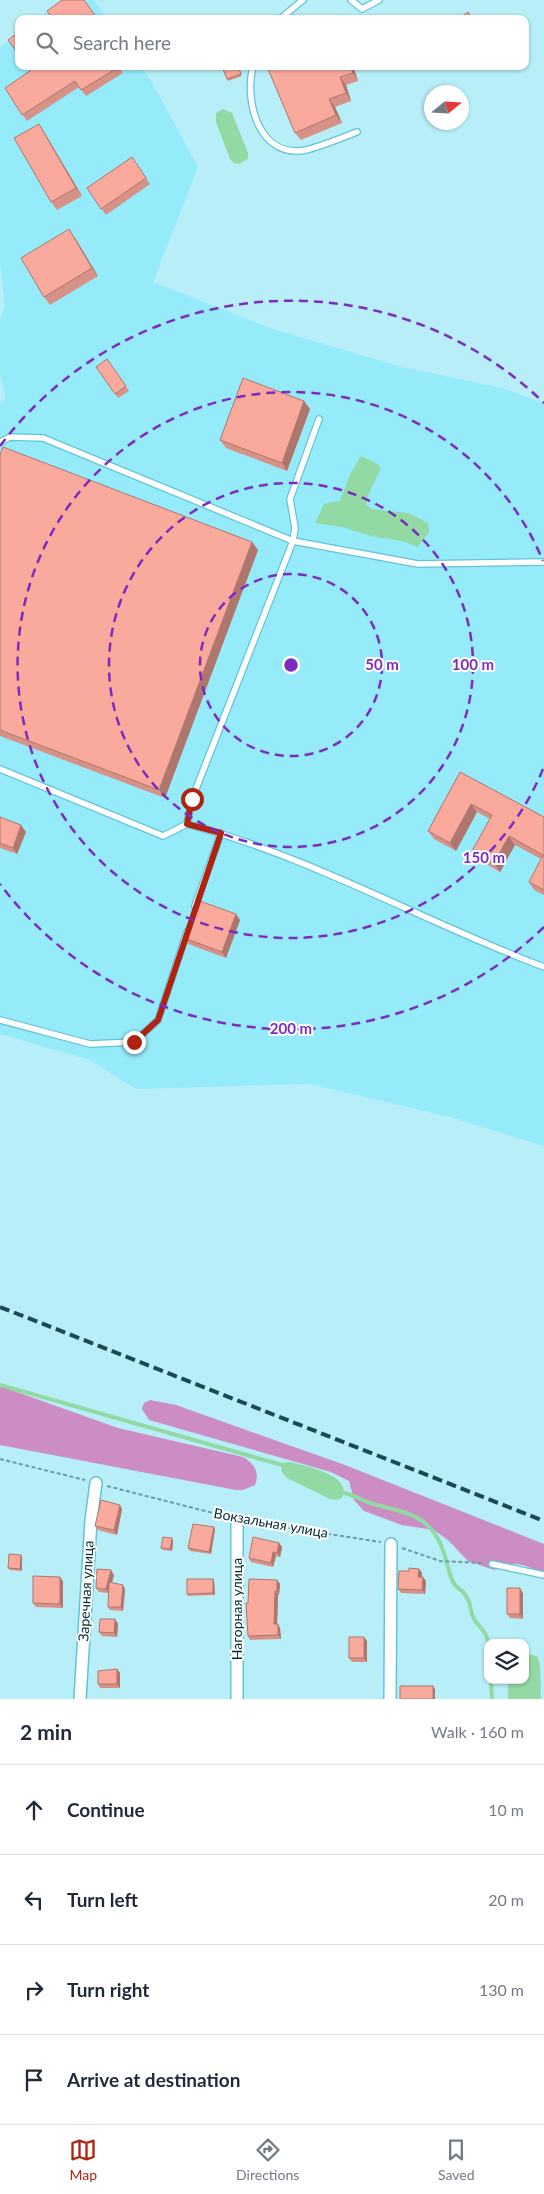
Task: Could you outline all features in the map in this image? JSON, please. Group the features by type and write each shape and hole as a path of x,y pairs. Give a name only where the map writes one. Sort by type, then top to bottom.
{"street":[{"name":"Заречная улица","path":"80,1699 91,1520 96,1483"},
{"name":"Нагорная улица","path":"237,1520 237,1699"},
{"path":"390,1699 392,1544"}],"lane":[{"path":"285,15 303,0"},
{"path":"351,0 362,9 379,0"},
{"path":"253,70 251,76 253,112 260,129 267,139 275,145 293,150 306,150 357,132"},
{"path":"187,824 192,799 294,541 295,528 290,499 319,419"},
{"path":"0,442 10,437 43,438 294,541 418,564 544,562"},
{"path":"0,768 163,836 187,824 221,833 303,862 507,953 544,967"},
{"path":"194,909 221,833"},
{"path":"0,1020 90,1044 134,1042 158,1020 188,928"},
{"path":"492,1564 544,1575"}],"path":[{"name":"Вокзальная улица","path":"0,1459 237,1520 392,1544 440,1561 492,1564"}],"shaded area":[{"path":"63,0 94,0 104,15 43,15"},
{"path":"15,36 15,70 144,70 151,81 198,167 153,282 273,329 402,367 506,389 544,404 544,1146 450,1117 310,1084 136,1089 90,1060 0,1034 0,404 6,399 0,373 0,320 5,306 0,262 0,47"},
{"path":"223,109 232,113 248,153 248,159 239,164 234,163 230,159 216,122 216,113"},
{"path":"361,456 376,463 381,468 368,495 366,505 372,509 408,513 428,523 429,532 418,547 402,541 371,536 342,527 315,523 324,504 340,501 350,474"},
{"path":"0,1386 118,1428 243,1457 255,1468 257,1476 255,1485 243,1490 236,1490 0,1445"},
{"path":"150,1400 176,1405 345,1465 544,1544 544,1573 519,1564 508,1565 494,1570 468,1561 448,1540 434,1530 402,1525 364,1511 354,1500 349,1481 331,1472 149,1420 142,1409 144,1403"},
{"path":"289,1462 325,1472 334,1477 341,1483 344,1490 342,1498 337,1500 330,1499 287,1478 281,1471 283,1463"},
{"path":"529,1655 537,1656 540,1665 541,1699 508,1699 508,1684 529,1684"}],"building":[{"path":"62,0 84,0 95,15 50,15 47,11"},
{"path":"15,35 15,50 8,40"},
{"path":"114,70 81,90 75,81 22,115 5,88 30,71"},
{"path":"223,70 240,70 241,74 227,79"},
{"path":"268,70 352,70 353,73 340,77 346,93 329,99 336,115 295,133"},
{"path":"39,124 76,188 51,202 14,138"},
{"path":"132,157 146,178 101,209 87,188"},
{"path":"69,229 92,268 44,297 21,258"},
{"path":"107,359 126,386 115,394 96,367"},
{"path":"243,378 304,401 282,463 220,440"},
{"path":"3,447 252,542 159,790 0,730 0,455"},
{"path":"460,772 544,817 544,890 529,882 543,855 509,836 494,863 472,851 492,815 471,804 450,843 428,831"},
{"path":"0,817 21,825 13,848 0,843"},
{"path":"197,900 236,914 222,952 184,938"},
{"path":"101,1500 120,1505 114,1530 95,1526"},
{"path":"193,1524 214,1527 209,1552 188,1548"},
{"path":"163,1537 172,1538 170,1549 161,1548"},
{"path":"253,1537 279,1543 277,1553 273,1552 271,1563 249,1558"},
{"path":"9,1554 21,1555 20,1569 8,1568"},
{"path":"409,1568 419,1569 418,1577 423,1577 422,1590 398,1589 399,1571 409,1571"},
{"path":"97,1569 111,1570 106,1589 96,1588"},
{"path":"33,1576 60,1577 60,1604 33,1603"},
{"path":"187,1579 213,1579 213,1593 187,1594"},
{"path":"249,1579 277,1580 274,1624 278,1624 278,1635 248,1636 246,1603 248,1603"},
{"path":"109,1582 123,1585 121,1607 108,1607"},
{"path":"507,1588 520,1588 520,1614 507,1614"},
{"path":"100,1619 115,1619 114,1633 99,1632"},
{"path":"349,1637 364,1637 364,1658 349,1658"},
{"path":"117,1669 117,1684 98,1684 98,1671"},
{"path":"400,1686 433,1686 433,1699 400,1699"}],"waterway":[{"path":"0,1385 282,1465"},
{"path":"345,1493 373,1504 410,1514 432,1530 441,1544 453,1582 468,1599 473,1617 487,1639"},
{"path":"491,1684 492,1699"}],"railway":[{"path":"0,1307 544,1521"}],"route":[{"path":"134,1042 158,1020 221,833 187,824 192,799"}]}
